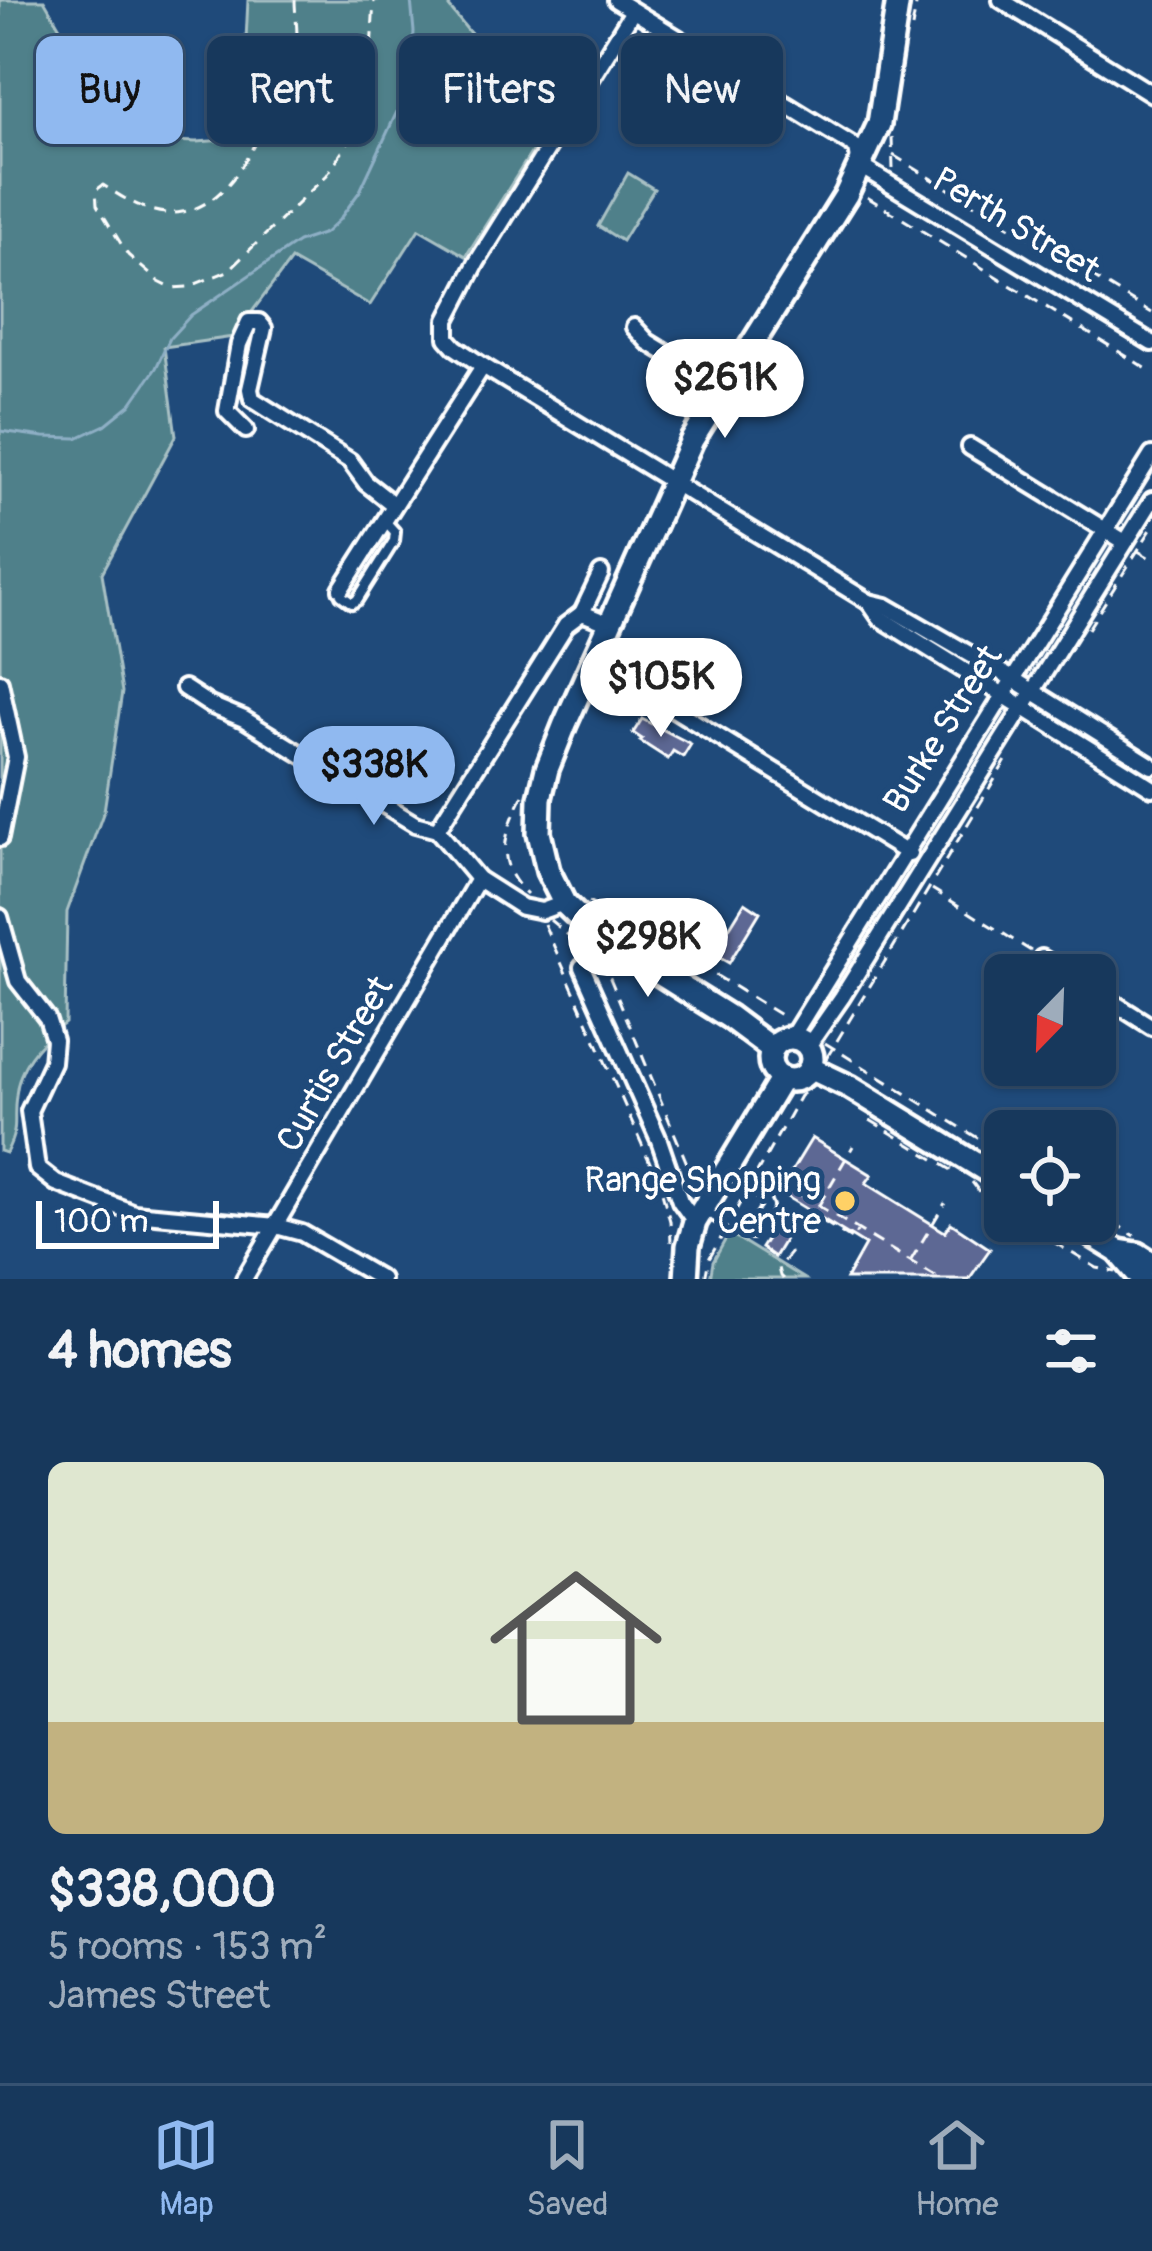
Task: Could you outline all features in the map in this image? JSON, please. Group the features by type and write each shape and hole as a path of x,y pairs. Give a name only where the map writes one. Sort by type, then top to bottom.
{"street":[{"name":"Perth Street","path":"616,0 857,148 860,166 1152,343"},
{"path":"559,910 539,833 547,769 692,440 860,166 879,124 898,0"},
{"path":"1001,0 1152,94"},
{"path":"597,69 633,11"},
{"path":"551,144 447,320 447,338 455,347 869,602 886,606 1013,679 1152,766"},
{"path":"246,430 227,411 239,344 249,322 259,322 264,328 250,388 252,398 350,460 376,493 394,505"},
{"path":"634,327 648,342 724,388"},
{"path":"341,589 483,366"},
{"path":"970,447 1131,546"},
{"name":"Burke Street","path":"802,1048 905,852 1152,455"},
{"name":"Burke Street","path":"802,1048 842,997 1020,707 1131,546 1152,500"},
{"path":"437,830 566,625 582,613 601,573"},
{"path":"869,602 880,619 1152,788"},
{"path":"582,613 610,624"},
{"path":"594,660 923,862"},
{"path":"0,682 16,757 0,838"},
{"path":"184,688 244,719 415,824 437,830 478,879 522,907 559,910 729,1017 802,1048 850,1087 984,1169"},
{"name":"Curtis Street","path":"244,1279 478,879"},
{"path":"0,917 18,981 47,1018 54,1040 52,1062 29,1111 37,1168 56,1183 134,1213 276,1226 302,1233 381,1279"},
{"path":"582,967 659,1139 680,1201 699,1210"},
{"path":"1116,1005 1152,1027"},
{"path":"686,1279 688,1246 699,1210 782,1078 772,1068 802,1048"},
{"path":"1107,1242 1138,1259"}],"lane":[{"path":"699,1210 751,1233 767,1208 761,1191"}],"path":[{"path":"295,0 296,53 248,158 226,187 180,213 149,209 103,185 96,190 97,205 128,255 171,288 188,287 228,271 337,161 363,119 374,90 374,0"},
{"path":"891,154 1152,314"},
{"path":"867,197 1152,372"},
{"path":"1079,643 1131,546 1152,528"},
{"path":"1131,546 1152,559"},
{"path":"831,1046 1010,754"},
{"path":"929,886 1036,954"},
{"path":"559,910 593,906 632,924 802,1048 831,1046 984,1141"},
{"path":"559,910 605,966 690,1164 699,1210"},
{"path":"559,910 670,1221"},
{"path":"802,1048 831,1046"},
{"path":"706,1279 709,1259 800,1096 810,1090 802,1048"},
{"path":"855,1110 974,1184 984,1198"},
{"path":"818,1207 853,1146"},
{"path":"799,1194 940,1279"},
{"path":"910,1261 945,1203"},
{"path":"808,1223 813,1215 853,1240 858,1230"},
{"path":"1053,1242 1097,1268 1138,1259 1116,1234"},
{"path":"783,1279 778,1268 791,1252"}],"green space":[{"path":"0,0 44,0 65,36 36,36 36,144 375,144 375,36 246,36 248,0 453,0 449,7 476,36 399,36 399,144 537,144 466,256 419,229 370,305 291,260 233,337 164,347 176,436 102,573 122,692 104,811 67,912 65,1023 26,1063 16,1095 10,1144 6,1153 0,1151"},
{"path":"628,173 654,189 622,241 598,226"},
{"path":"729,1233 804,1279 710,1279 713,1262"}],"building":[{"path":"642,719 691,744 683,757 673,751 668,759 640,741 633,733"},
{"path":"745,902 760,912 729,963 713,954"},
{"name":"Range Shopping Centre","path":"812,1138 872,1175 866,1183 945,1232 951,1223 990,1249 969,1279 846,1279 865,1245 779,1192"},
{"path":"772,1215 794,1224 774,1257 761,1248 770,1234 763,1230"}],"waterway":[{"path":"0,431 77,438 105,425 131,404 170,338 191,315 298,242 325,233 339,220 360,191 402,101 412,62 411,0"}],"place":[{"name":"Range Shopping Centre","path":"845,1201"}]}
